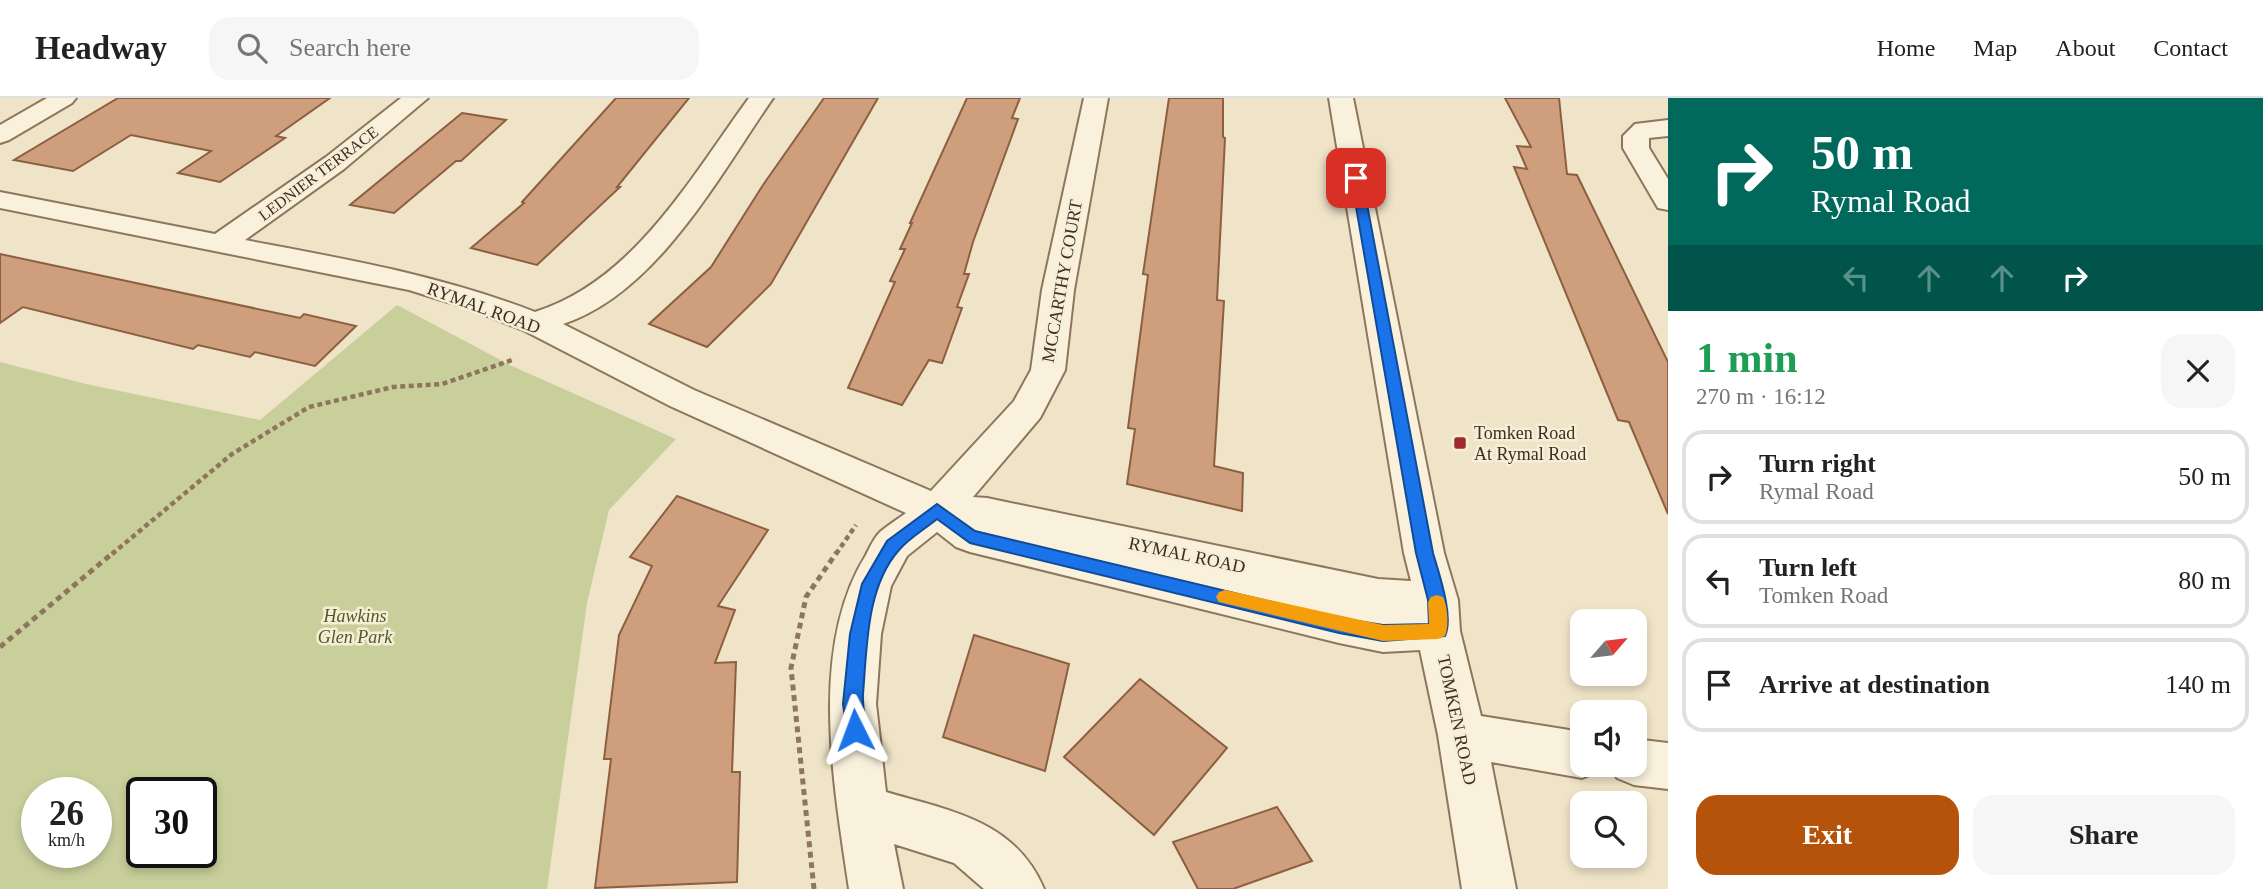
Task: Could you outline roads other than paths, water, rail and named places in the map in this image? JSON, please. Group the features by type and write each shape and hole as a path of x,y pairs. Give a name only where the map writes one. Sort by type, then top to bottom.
{"street":[{"path":"0,135 64,98"},
{"name":"LEDNIER TERRACE","path":"218,245 335,163 416,98"},
{"path":"534,323 579,307 626,272 651,247 761,98"},
{"name":"MCCARTHY COURT","path":"876,889 863,810 853,704 859,634 870,584 892,545 937,510 972,474 1027,409 1048,370 1058,290 1096,98"},
{"name":"TOMKEN ROAD","path":"1341,98 1489,889"},
{"path":"1668,128 1644,129 1636,135 1636,148 1668,202"},
{"name":"RYMAL ROAD","path":"0,200 415,282 475,300 534,323 682,398 937,510 970,536 1326,622 1383,633 1437,615"},
{"path":"1462,735 1570,753"},
{"path":"1647,764 1668,766"},
{"path":"863,810 969,842 1006,873 1017,889"}],"place":[{"name":"Tomken Road At Rymal Road","path":"1460,443"}],"park label":[{"name":"Hawkins Glen Park","path":"355,626"}]}
